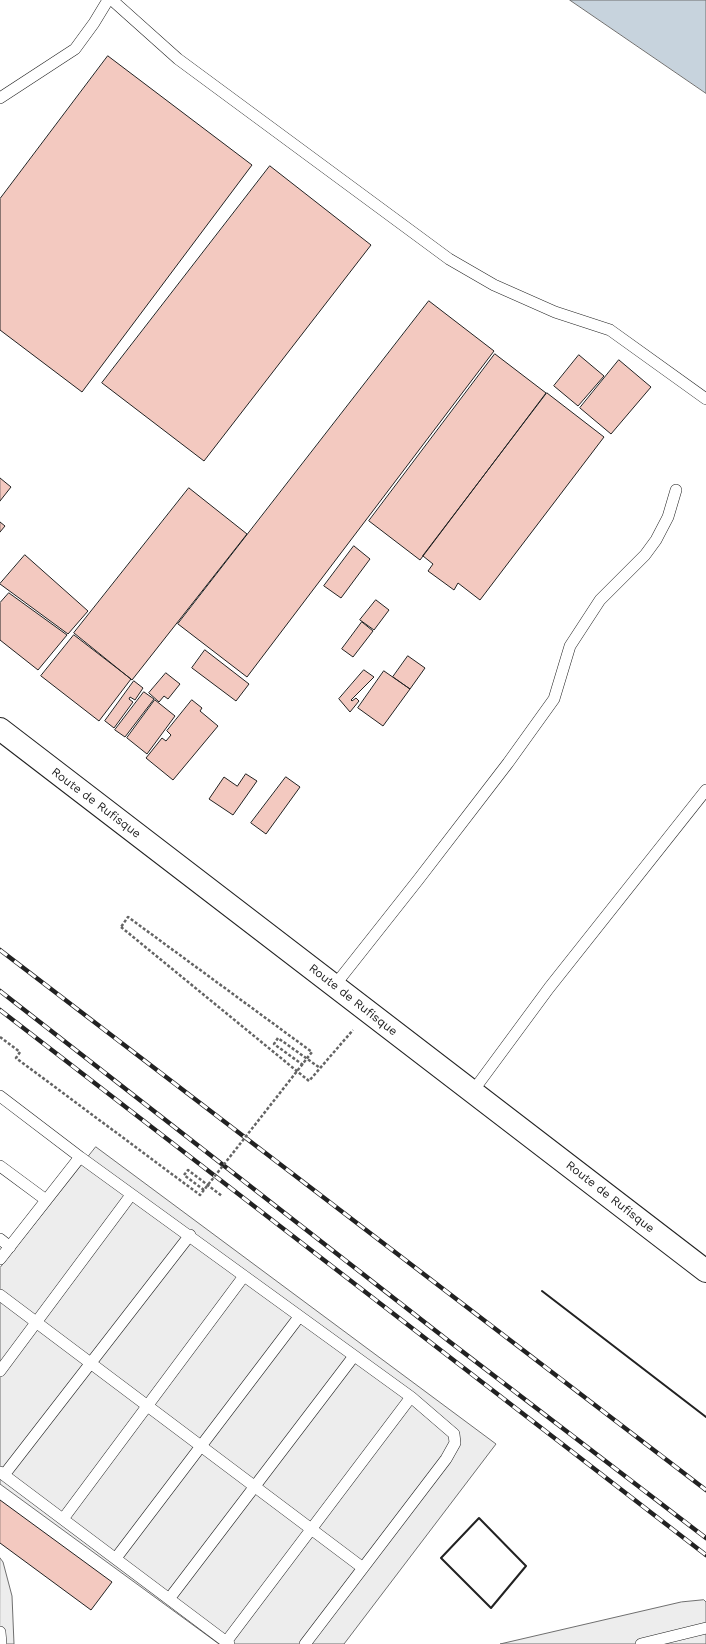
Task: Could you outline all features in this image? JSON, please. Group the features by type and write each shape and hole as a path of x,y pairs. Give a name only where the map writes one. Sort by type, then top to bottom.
{"main road":[{"name":"Route de Rufisque","path":"0,729 706,1271"}],"lane":[{"path":"0,98 75,49 94,23 108,0"},
{"path":"112,0 178,59 449,259 494,285 555,312 610,330 706,399"},
{"path":"335,985 508,763 554,699 570,646 600,600 645,555 656,540 668,517 676,490"},
{"path":"473,1091 550,988 706,790"},
{"path":"0,1096 131,1195 190,1235 299,1317 410,1396 454,1434 455,1443 446,1459 305,1644"},
{"path":"0,1259 80,1157"},
{"path":"0,1166 46,1200"},
{"path":"0,1371 131,1195"},
{"path":"190,1235 90,1364 2,1473 228,1643 410,1396"},
{"path":"0,1239 10,1247"},
{"path":"63,1520 244,1276"},
{"path":"0,1295 363,1568"},
{"path":"116,1558 299,1317"},
{"path":"169,1599 354,1356"},
{"path":"641,1644 706,1628"},
{"path":"0,1632 1,1644"}],"path":[{"path":"0,1037 20,1052 16,1058 200,1195 204,1190 303,1064 312,1052 128,917 121,928 309,1081 369,1012"},
{"path":"303,1064 274,1044 278,1038 320,1068"},
{"path":"204,1190 184,1175 188,1170 222,1196"}],"shaded area":[{"path":"570,0 706,0 706,93"},
{"path":"96,1147 496,1444 344,1644 219,1644 0,1484 0,1268"},
{"path":"0,1558 3,1562 12,1596 14,1644 0,1644"},
{"path":"704,1600 706,1602 706,1644 500,1644 681,1602"}],"building":[{"path":"108,56 252,165 82,392 0,330 0,199"},
{"path":"270,166 371,245 204,461 102,383"},
{"path":"429,301 494,351 247,677 178,624"},
{"path":"495,354 546,393 420,560 369,521"},
{"path":"579,355 604,376 578,406 554,386"},
{"path":"619,360 651,387 611,434 580,408"},
{"path":"547,393 604,437 480,600 458,583 454,590 428,571 433,564 423,556"},
{"path":"0,478 11,487 0,501"},
{"path":"189,488 247,534 132,680 74,633"},
{"path":"0,522 5,526 0,532"},
{"path":"354,546 370,559 341,598 324,586"},
{"path":"25,555 88,611 68,634 0,584"},
{"path":"9,593 67,635 38,670 0,640 0,603"},
{"path":"376,600 389,610 374,630 360,620"},
{"path":"362,622 373,631 353,657 342,649"},
{"path":"74,635 131,679 99,721 41,676"},
{"path":"205,650 249,684 236,701 192,668"},
{"path":"408,656 425,668 410,689 393,677"},
{"path":"364,670 374,677 351,700 352,701 356,698 359,701 350,712 339,699"},
{"path":"384,671 410,689 383,726 358,708"},
{"path":"166,673 180,684 168,699 164,696 159,702 149,693"},
{"path":"134,681 143,688 135,700 130,697 129,699 133,702 114,728 105,721"},
{"path":"144,692 154,699 125,737 115,730"},
{"path":"155,700 175,716 147,754 127,738"},
{"path":"192,700 202,708 200,711 218,726 173,780 146,758 162,738 166,741 171,735 167,731"},
{"path":"246,774 257,781 233,815 209,799 224,777 237,786"},
{"path":"286,777 300,787 266,834 251,823"},
{"path":"0,1500 112,1582 91,1610 0,1543"}],"railway":[{"path":"0,950 706,1490"},
{"path":"0,991 450,1342 706,1538"},
{"path":"0,1010 706,1555"}],"wall":[{"path":"542,1291 706,1417"},
{"path":"479,1518 526,1566 491,1608 441,1558 479,1518"}]}
